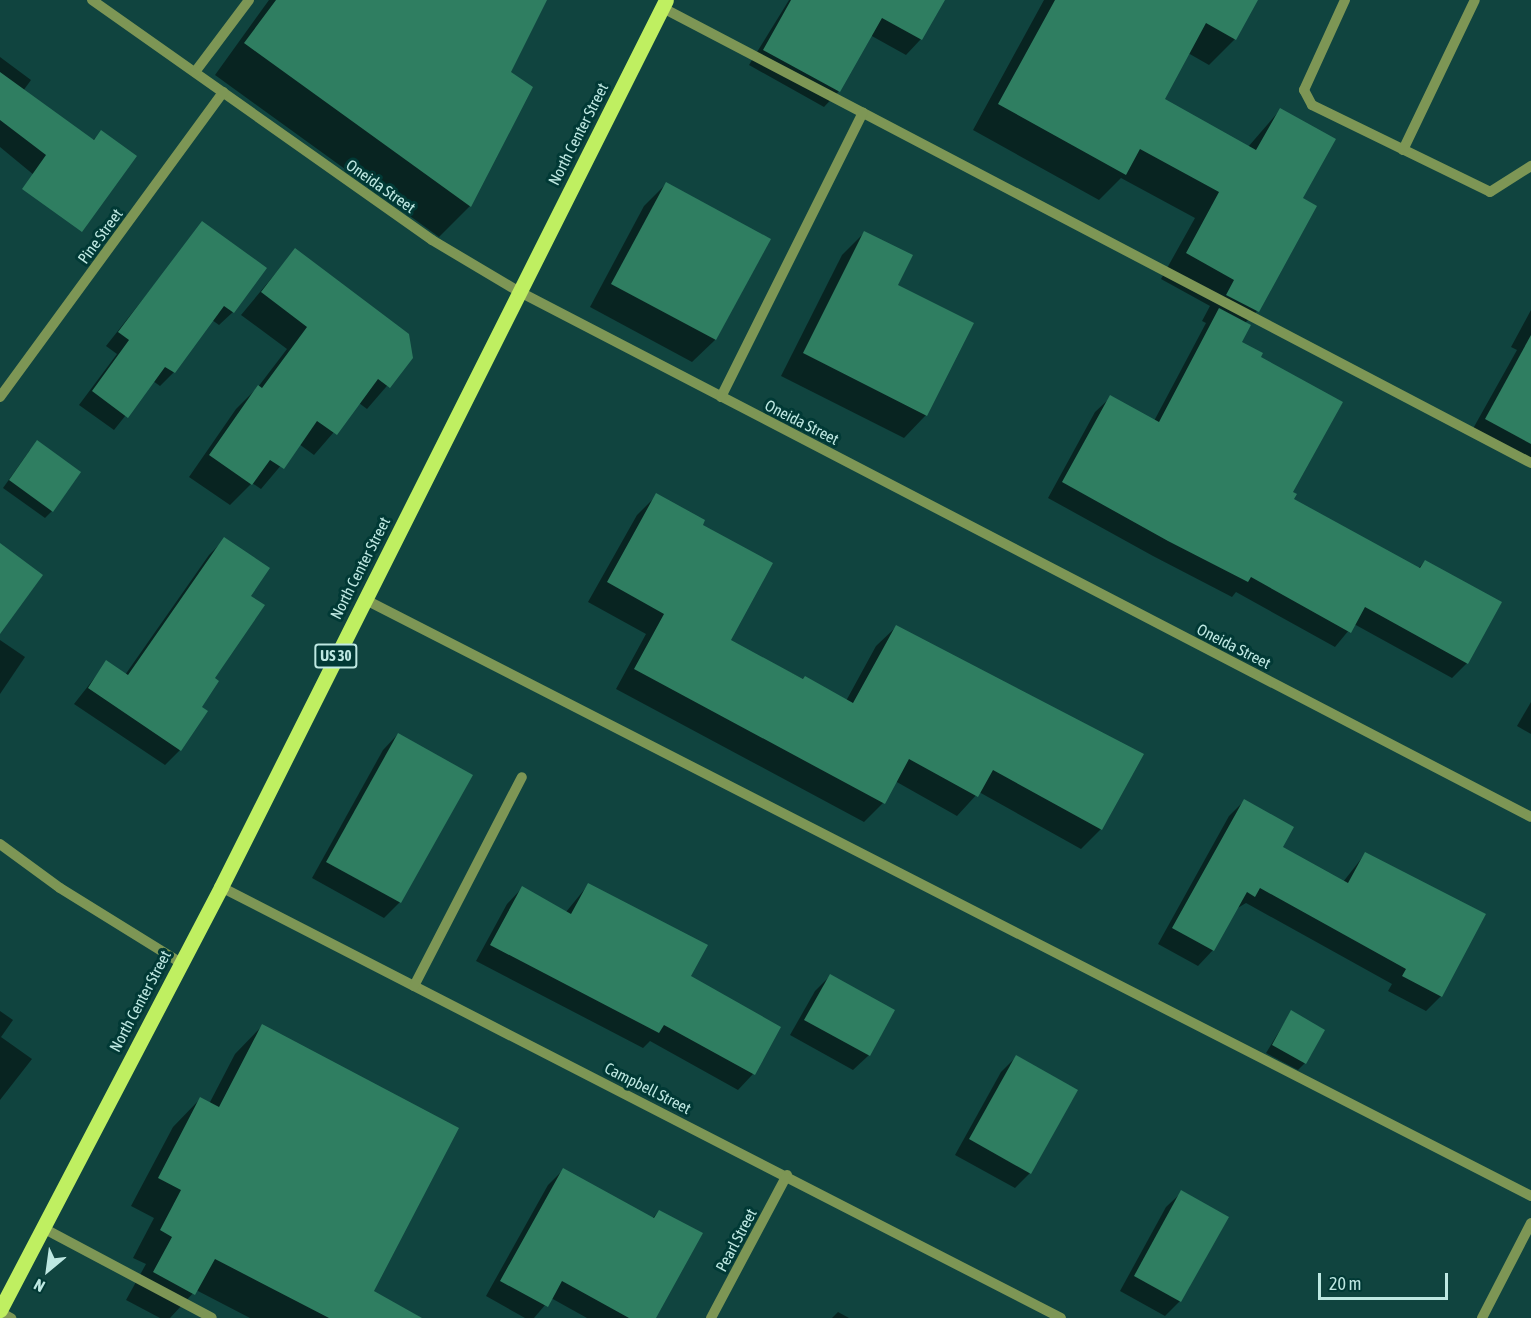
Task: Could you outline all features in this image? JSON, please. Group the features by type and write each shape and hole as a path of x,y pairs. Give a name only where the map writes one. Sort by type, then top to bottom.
{"main road":[{"name":"North Center Street","path":"0,1311 220,887 664,4"}],"street":[{"name":"Oneida Street","path":"92,0 432,240 518,291 1531,817"},
{"path":"195,72 249,0"},
{"path":"1345,0 1304,90 1312,105 1490,192 1531,166"},
{"path":"1403,150 1475,0"},
{"path":"664,4 862,112 1531,464"},
{"name":"Pine Street","path":"0,397 224,92"},
{"path":"721,397 862,112"},
{"path":"364,599 1531,1196"},
{"path":"414,986 522,777"},
{"path":"0,844 60,888 181,963"},
{"name":"Campbell Street","path":"220,887 787,1175 1061,1318"},
{"name":"Pearl Street","path":"711,1318 787,1175"},
{"path":"1482,1318 1531,1224"},
{"path":"43,1228 212,1318"},
{"path":"0,1311 11,1318"}],"building":[{"path":"276,0 547,0 511,72 533,87 471,207 244,43"},
{"path":"791,0 945,0 922,40 882,18 840,92 763,50"},
{"path":"1055,0 1258,0 1236,40 1206,23 1165,99 1256,150 1280,108 1336,139 1303,198 1317,206 1259,312 1226,295 1234,280 1186,253 1219,192 1140,149 1126,175 998,104"},
{"path":"0,72 94,140 101,130 137,156 82,232 22,189 46,155 0,120"},
{"path":"666,182 771,239 716,340 611,284"},
{"path":"202,221 267,268 234,313 224,306 175,373 165,367 128,418 92,391 129,340 118,332"},
{"path":"864,231 913,255 898,285 974,323 927,416 803,353"},
{"path":"295,248 409,334 413,358 390,388 378,379 337,435 317,421 284,469 270,460 252,485 209,455 258,385 262,388 307,327 261,292"},
{"path":"1219,308 1251,325 1242,342 1263,353 1261,357 1343,402 1293,492 1297,494 1294,499 1420,568 1425,560 1502,602 1468,664 1365,607 1351,633 1251,577 1248,582 1062,482 1110,395 1159,422"},
{"path":"1531,335 1531,444 1485,419"},
{"path":"37,440 81,472 53,512 9,480"},
{"path":"656,493 705,520 703,525 773,563 731,640 803,679 805,676 853,703 896,625 1144,754 1102,830 993,770 978,797 909,759 885,804 634,669 664,614 607,582"},
{"path":"224,537 270,568 251,596 265,605 215,678 219,681 202,707 208,711 181,751 88,688 106,660 128,675"},
{"path":"0,543 43,575 0,634"},
{"path":"398,733 473,775 401,903 326,862"},
{"path":"1244,799 1294,827 1283,847 1348,883 1365,852 1486,914 1442,997 1402,976 1406,969 1260,888 1255,897 1247,892 1214,951 1172,928"},
{"path":"588,883 708,945 691,976 781,1027 755,1075 664,1025 659,1033 490,945 522,886 571,914"},
{"path":"830,974 895,1010 870,1056 804,1020"},
{"path":"1291,1010 1325,1030 1306,1064 1272,1045"},
{"path":"262,1024 459,1128 374,1291 422,1318 329,1318 215,1259 195,1295 153,1272 172,1237 160,1230 181,1190 158,1178 200,1097 219,1107"},
{"path":"1016,1055 1078,1090 1031,1174 969,1139"},
{"path":"563,1168 654,1218 659,1210 703,1233 656,1318 629,1318 562,1281 548,1307 500,1281"},
{"path":"1181,1190 1229,1217 1181,1302 1134,1276"}]}
